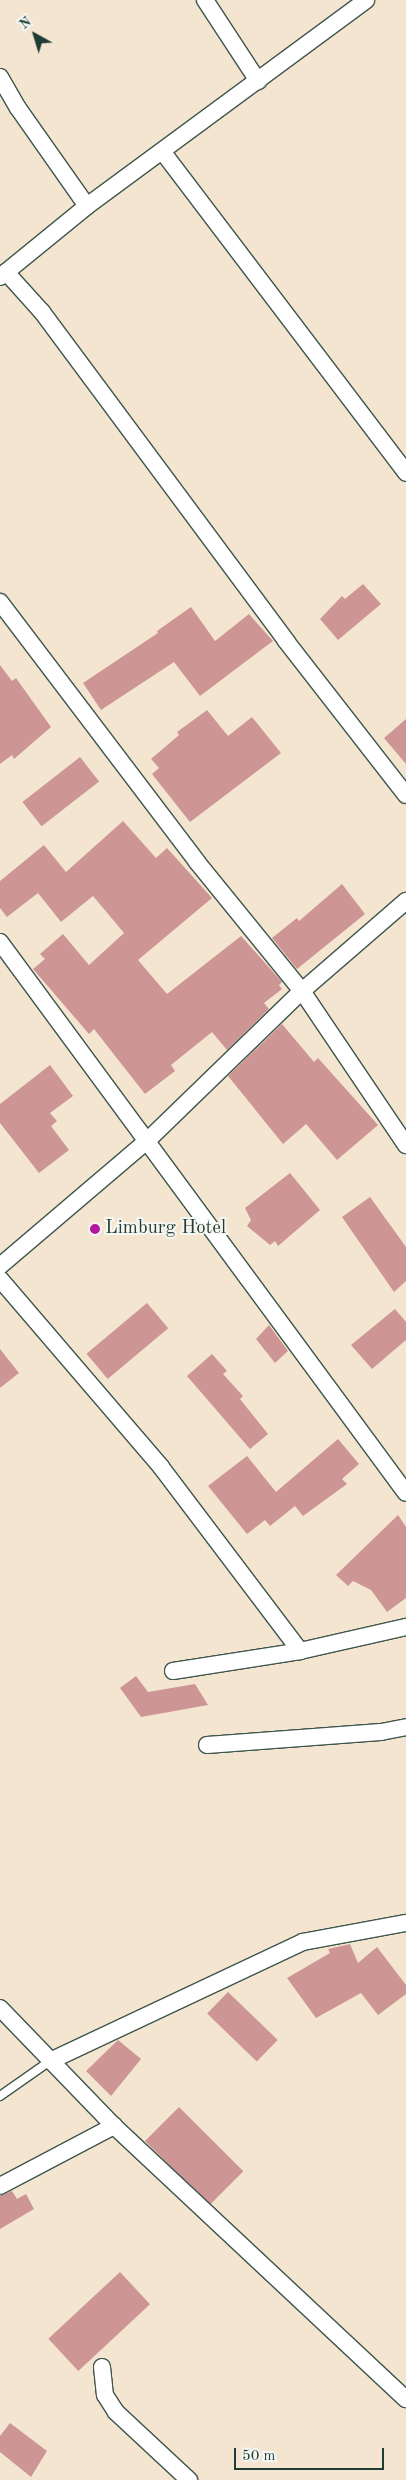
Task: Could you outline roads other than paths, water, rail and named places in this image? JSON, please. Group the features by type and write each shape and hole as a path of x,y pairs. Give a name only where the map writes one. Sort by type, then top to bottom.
{"street":[{"path":"205,0 258,81"},
{"path":"366,0 87,206 3,275 42,312 280,633 406,796"},
{"path":"0,77 18,108 87,206"},
{"path":"162,151 406,473"},
{"path":"0,602 197,862 302,991 406,1145"},
{"path":"0,1266 148,1140 302,991 406,901"},
{"path":"0,942 148,1140 406,1493"},
{"path":"0,1279 160,1467 300,1651"},
{"path":"173,1671 300,1651 406,1627"},
{"path":"207,1745 381,1732 406,1727"},
{"path":"50,2061 303,1942 406,1923"},
{"path":"0,2008 114,2126 406,2399"},
{"path":"0,2186 114,2126"},
{"path":"102,2368 105,2396 116,2412 190,2480"}],"lane":[{"path":"0,2096 50,2061"}],"place":[{"name":"Limburg Hotel","path":"95,1229"}]}
